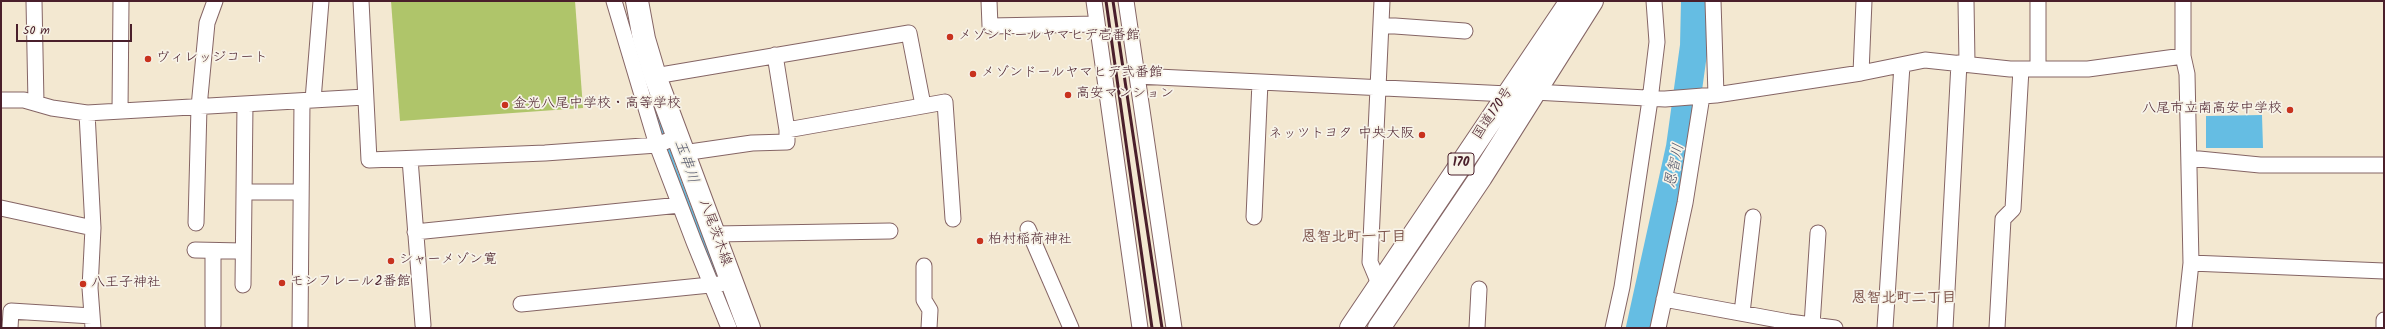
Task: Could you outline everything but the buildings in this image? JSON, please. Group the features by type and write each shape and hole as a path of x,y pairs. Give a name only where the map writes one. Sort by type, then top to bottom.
{"main road":[{"name":"八尾茨木線","path":"637,1 644,39 655,76 670,143 715,234 721,284 749,328"},
{"name":"国道170号","path":"1351,328 1571,1"},
{"name":"国道170号","path":"1379,328 1481,177 1592,1"}],"street":[{"path":"34,1 36,103"},
{"path":"196,224 198,107 207,23 215,1"},
{"path":"300,328 301,192 307,100 321,1"},
{"path":"361,1 369,160 545,153 670,143 787,142 787,130 775,55"},
{"path":"614,1 670,143 680,205 721,284 729,328"},
{"path":"989,1 990,26 1097,24"},
{"path":"1094,1 1140,328"},
{"path":"1126,1 1174,328"},
{"path":"1380,286 1370,262 1382,1"},
{"path":"1613,328 1622,286 1650,100 1657,42 1654,1"},
{"path":"1658,328 1685,203 1705,96 1713,1"},
{"path":"1861,73 1864,1"},
{"path":"1945,328 1966,1"},
{"path":"2038,1 2038,69"},
{"path":"2183,1 2183,56 2187,74 2191,263 2184,328"},
{"path":"117,2 120,111"},
{"path":"1381,25 1465,31"},
{"path":"655,76 909,33 923,105"},
{"path":"1534,92 1650,100 1705,96 1861,73 1925,60 2021,69 2088,69 2183,56"},
{"path":"1885,328 1902,65"},
{"path":"1997,328 2003,219 2013,209 2021,69"},
{"path":"1137,76 1508,94"},
{"path":"1254,217 1260,82"},
{"path":"1,100 24,100 87,113 365,97"},
{"path":"787,130 945,102 953,219"},
{"path":"243,285 245,104"},
{"path":"10,328 11,311 93,322 90,288 93,228 87,113"},
{"path":"2189,158 2260,165 2384,165"},
{"path":"410,159 423,325"},
{"path":"244,192 301,192"},
{"path":"415,232 680,205"},
{"path":"1,208 93,228"},
{"path":"1742,313 1753,217"},
{"path":"1028,229 1071,328"},
{"path":"715,234 890,231"},
{"path":"1812,325 1818,233"},
{"path":"195,250 243,251"},
{"path":"213,251 213,325"},
{"path":"2191,263 2384,271"},
{"path":"924,266 924,300 930,310 929,328"},
{"path":"521,304 721,284"},
{"path":"1477,328 1479,289"},
{"path":"1664,299 1835,328"},
{"path":"2384,320 2384,328"}],"green space":[{"path":"391,1 575,1 583,108 400,121"}],"water":[{"path":"2262,115 2263,148 2206,148 2206,116"}],"waterway":[{"name":"恩智川","path":"1640,328 1680,147 1694,46 1695,1"},
{"name":"玉串川","path":"654,109 674,168 717,280"}],"railway":[{"path":"1106,1 1152,328"},
{"path":"1113,1 1162,328"}],"place":[{"name":"メゾンドールヤマヒデ壱番館","path":"950,37"},
{"name":"ヴィレッジコート","path":"148,59"},
{"name":"メゾンドールヤマヒデ弐番館","path":"973,74"},
{"name":"高安マンション","path":"1068,95"},
{"name":"金光八尾中学校・高等学校","path":"505,105"},
{"name":"八尾市立南高安中学校","path":"2290,110"},
{"name":"ネッツトヨタ 中央大阪","path":"1422,135"},
{"name":"柏村稲荷神社","path":"980,241"},
{"name":"シャーメゾン寛","path":"391,261"},
{"name":"モンフレール2番館","path":"282,283"},
{"name":"八王子神社","path":"83,284"}],"district":[{"name":"恩智北町一丁目","path":"1354,238"},
{"name":"恩智北町二丁目","path":"1904,299"}]}
